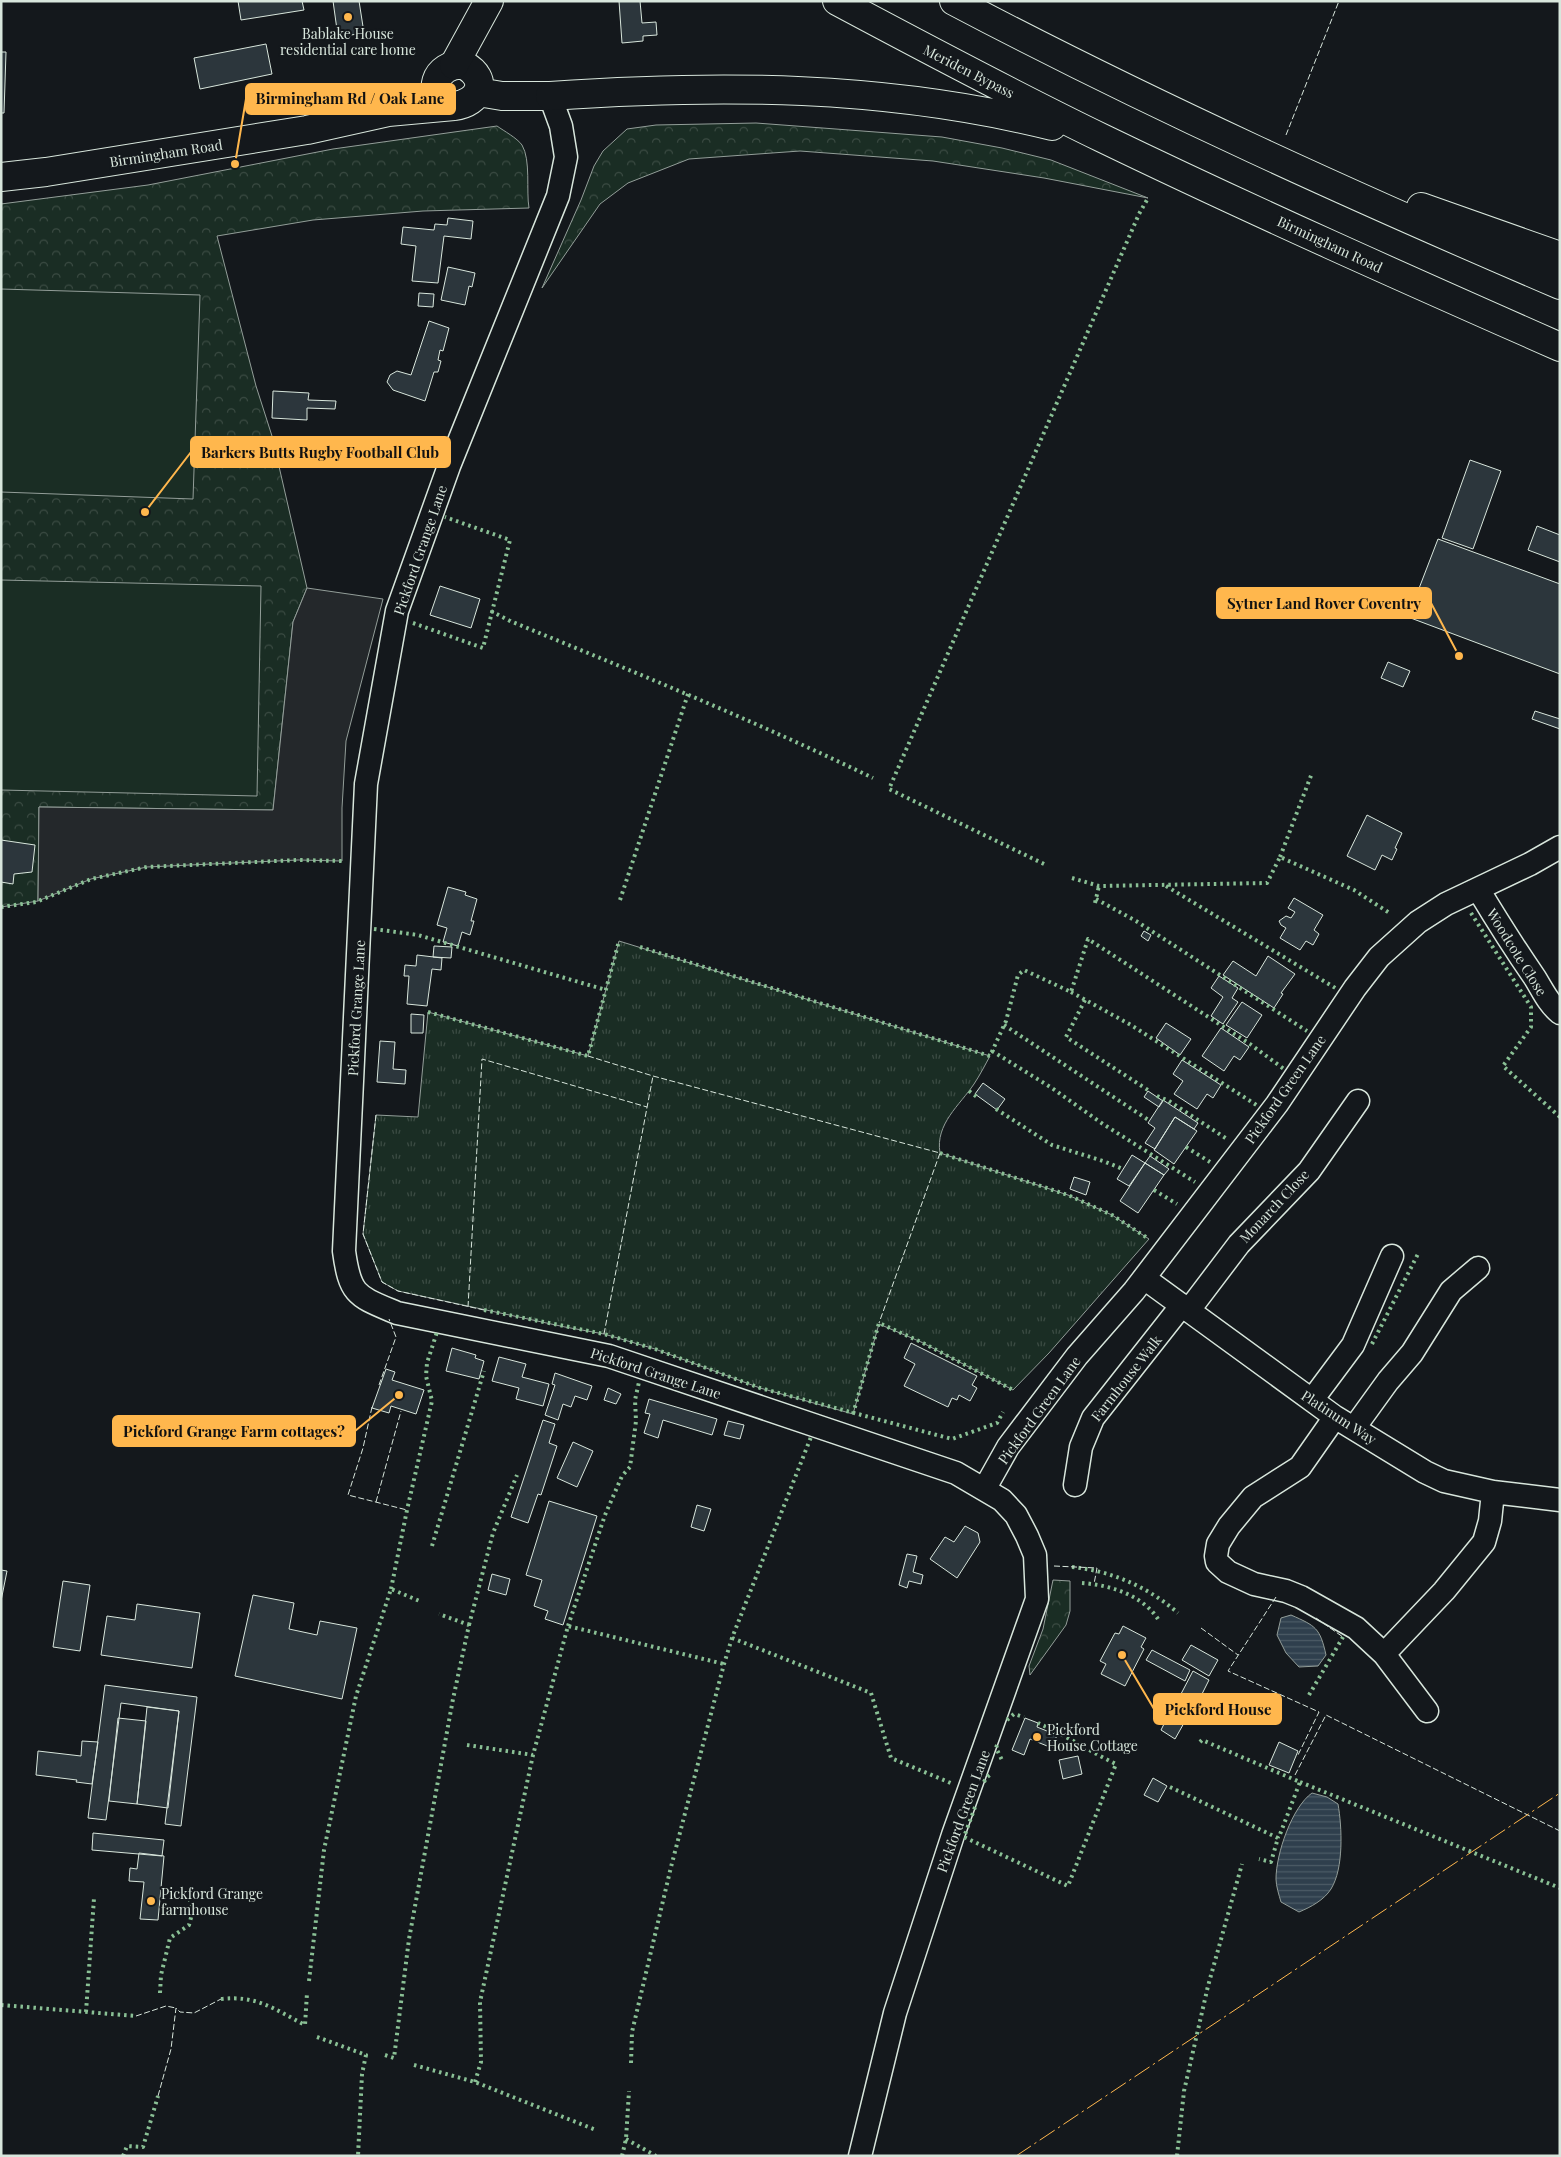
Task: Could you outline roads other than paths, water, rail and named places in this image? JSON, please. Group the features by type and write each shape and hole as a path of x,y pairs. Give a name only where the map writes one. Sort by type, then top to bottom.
{"main road":[{"path":"445,73 464,65 473,71 479,82 478,92 469,102 454,106 443,102 435,88 489,1"},
{"name":"Meriden Bypass","path":"837,1 988,81 1102,138"},
{"path":"954,1 1202,125 1376,206 1560,285"},
{"name":"Birmingham Road","path":"388,112 426,90 445,73"},
{"path":"478,92 502,96 550,96 644,89 736,88 874,95 960,106 1017,117 1102,138"},
{"name":"Birmingham Road","path":"1,177 46,172 306,130 388,112 454,106"},
{"name":"Birmingham Road","path":"1102,138 1354,256 1560,347"},
{"path":"1248,146 1560,256"}],"street":[{"name":"Pickford Grange Lane","path":"550,96 561,126 566,158 558,196 449,466 397,611 366,784 344,1251 347,1276 354,1290 368,1301 396,1313 609,1356 956,1473 985,1488"},
{"name":"Pickford Green Lane","path":"860,2156 895,2013 953,1835 1002,1703 1037,1599 1034,1555 1027,1536 1016,1515 1002,1500 985,1488 1008,1447 1077,1356 1144,1278 1277,1104 1355,988 1379,957 1418,922 1446,904 1530,864 1560,846"},
{"name":"Woodcote Close","path":"1478,888 1507,938 1550,1004 1560,1013"},
{"name":"Monarch Close","path":"1185,1308 1238,1244 1309,1170 1358,1101"},
{"path":"1312,1400 1353,1345 1392,1256"},
{"path":"1427,1711 1384,1654 1356,1628 1301,1596 1254,1584 1228,1572 1221,1568 1216,1556 1218,1544 1229,1526 1253,1497 1300,1467 1388,1381 1412,1353 1451,1291 1478,1268"},
{"name":"Platinum Way","path":"1144,1278 1345,1423 1425,1472 1444,1481 1493,1492 1560,1500"},
{"name":"Farmhouse Walk","path":"1075,1485 1081,1447 1092,1418 1185,1308"},
{"path":"1384,1654 1444,1591 1484,1542 1490,1521 1493,1492"}],"water":[{"path":"1291,1615 1311,1625 1319,1633 1326,1655 1318,1666 1299,1667 1286,1653 1277,1635 1281,1618"},
{"path":"1312,1793 1327,1797 1338,1804 1341,1835 1340,1859 1335,1880 1325,1897 1299,1912 1281,1902 1276,1882 1277,1869 1286,1832 1298,1809"}],"place":[{"name":"Bablake House residential care home","path":"348,17"},
{"name":"Birmingham Rd / Oak Lane","path":"235,164"},
{"name":"Barkers Butts Rugby Football Club","path":"145,512"},
{"name":"Sytner Land Rover Coventry","path":"1459,656"},
{"name":"Pickford Grange Farm cottages?","path":"399,1395"},
{"name":"Pickford House","path":"1122,1655"},
{"name":"Pickford House Cottage","path":"1037,1737"},
{"name":"Pickford Grange farmhouse","path":"151,1901"}]}
